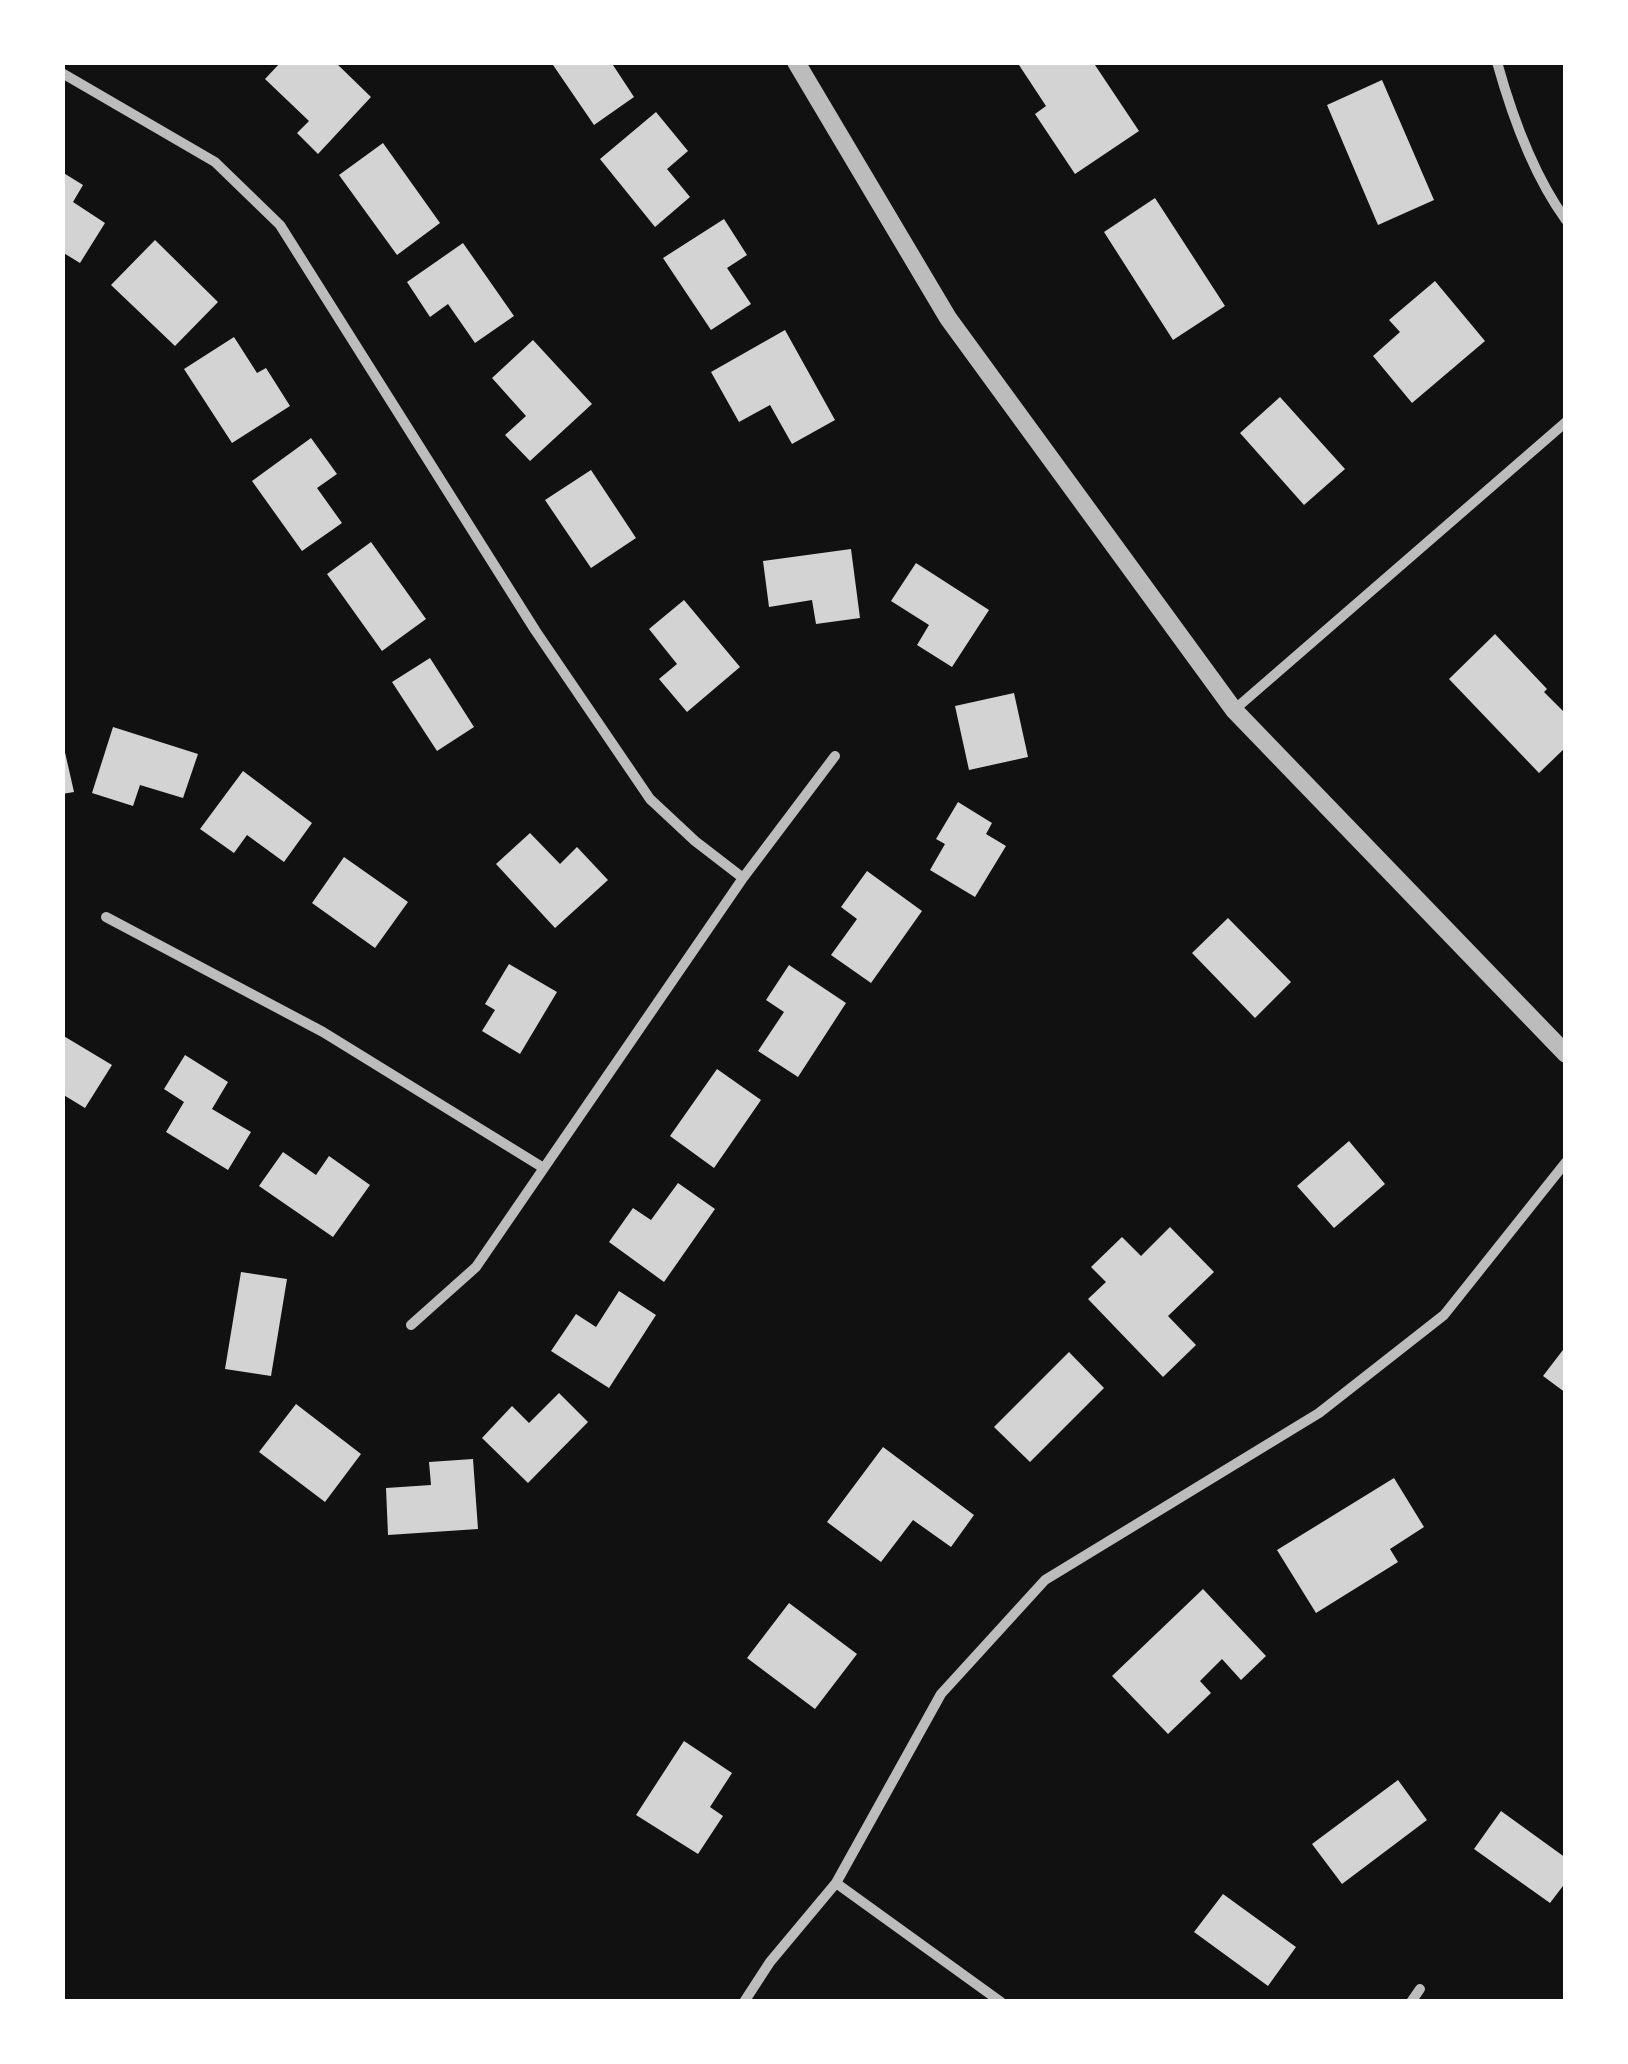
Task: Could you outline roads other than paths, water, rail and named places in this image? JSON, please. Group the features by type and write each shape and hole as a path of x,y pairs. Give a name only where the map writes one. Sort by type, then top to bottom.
{"street":[{"path":"796,62 948,318 1234,710 1566,1054"},
{"path":"1497,62 1506,95 1550,198 1566,220"},
{"path":"62,73 215,162 280,225 536,630 650,799 695,842 743,878"},
{"path":"1234,710 1566,422"},
{"path":"411,1325 476,1268 743,878 835,756"},
{"path":"106,917 323,1032 542,1167"},
{"path":"744,2002 770,1962 836,1883 941,1694 1045,1580 1318,1412 1444,1315 1566,1162"},
{"path":"836,1883 1001,2002"},
{"path":"1411,2002 1420,1989"}]}
